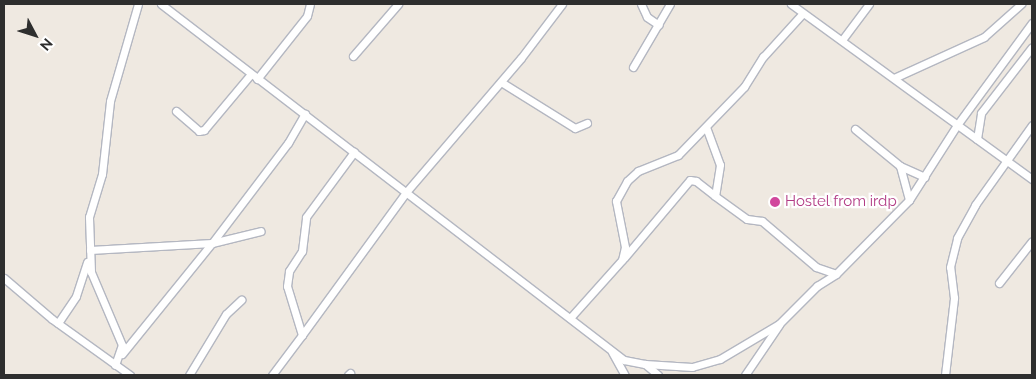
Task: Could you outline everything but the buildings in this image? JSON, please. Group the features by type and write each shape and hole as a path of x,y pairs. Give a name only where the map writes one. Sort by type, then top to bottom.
{"street":[{"path":"58,323 76,296 88,260 90,250 90,217 102,174 110,101 138,4"},
{"path":"161,4 628,362 705,365 779,324"},
{"path":"176,112 200,131 204,130 307,16 310,4"},
{"path":"353,56 398,4"},
{"path":"272,375 406,191 501,82 562,4"},
{"path":"641,4 647,17 659,25"},
{"path":"633,67 670,4"},
{"path":"791,4 957,125 1009,160 1032,179"},
{"path":"842,40 869,4"},
{"path":"894,78 984,37 1021,4"},
{"path":"622,260 625,247 616,201 627,182 638,171 678,155 744,88 764,57 803,13"},
{"path":"745,375 779,324 817,286 836,274 909,200 957,125 1032,24"},
{"path":"978,139 981,113 1032,47"},
{"path":"501,82 575,128 587,123"},
{"path":"115,365 121,354 212,243 288,143 305,114"},
{"path":"945,375 954,298 950,267 957,238 975,205 1009,160 1032,125"},
{"path":"706,126 720,164 715,196"},
{"path":"855,129 900,166 925,177"},
{"path":"302,335 289,300 289,271 302,251 306,218 316,198 354,152"},
{"path":"900,166 909,200"},
{"path":"570,318 690,180 696,181 747,219 762,221 816,267 836,274"},
{"path":"90,250 212,243 261,231"},
{"path":"999,283 1032,241"},
{"path":"88,260 95,287 120,338 121,354"},
{"path":"4,278 58,323 130,375"},
{"path":"190,375 226,314 241,300"},
{"path":"609,348 625,375"},
{"path":"645,364 658,375"}],"place":[{"name":"Hostel from irdp","path":"775,202"}]}
